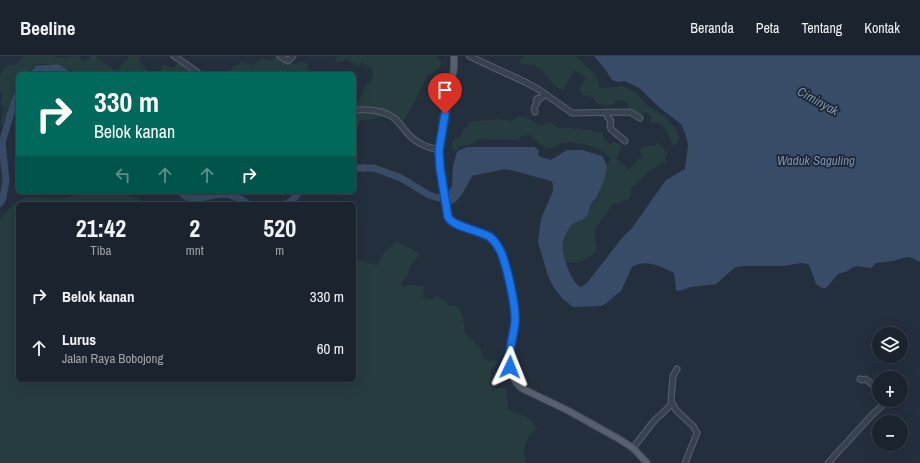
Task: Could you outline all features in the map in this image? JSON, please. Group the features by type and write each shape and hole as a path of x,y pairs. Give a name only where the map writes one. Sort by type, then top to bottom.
{"main road":[{"path":"454,56 454,68 439,150 447,210 450,220 490,238 501,252 515,313 515,326 509,362 512,376 517,385 527,392 567,410 633,448 646,463"}],"street":[{"path":"174,56 197,72"},
{"path":"280,56 288,60 294,56"},
{"path":"469,56 525,82 572,113 630,112 640,118"},
{"path":"535,112 534,108 537,103 536,100 538,98 540,99 544,94"},
{"path":"356,110 370,109 393,117 412,138 428,147 439,150"},
{"path":"608,112 607,116 611,121 611,129 625,141"},
{"path":"678,369 673,376 671,398 672,404 676,410 693,426 698,436 685,463"},
{"path":"860,379 865,379 872,384"},
{"path":"633,448 653,422 672,404"},
{"path":"828,463 881,407"}],"green space":[{"path":"24,56 54,56 57,58 78,56 83,62 90,59 90,56 98,56 97,58 116,71 130,56 141,56 139,60 150,72 76,72 55,65 40,64 29,72 16,72 16,89 11,99 7,123 2,125 1,122 4,107 1,105 2,92 0,90 0,75 7,65 15,65"},
{"path":"277,56 291,64 300,62 308,64 308,68 311,72 229,72 233,66 237,66 242,61 252,65 263,58 270,61"},
{"path":"337,56 436,56 441,62 441,66 427,75 416,100 400,127 383,117 380,117 360,120 356,133 356,107 366,84 369,85 373,74 372,69 362,62 358,67 347,59 337,63 335,60"},
{"path":"526,56 577,56 594,74 599,83 599,87 605,88 622,86 635,92 648,106 665,117 675,128 679,137 678,141 673,146 663,126 656,123 651,123 650,120 652,117 646,112 641,114 629,108 627,102 616,100 614,104 601,105 594,100 593,97 582,95 579,88 586,77 574,71 564,90 558,88 542,70 530,65 522,65 520,60"},
{"path":"189,61 191,64 186,72 160,72 163,65 173,68 178,63"},
{"path":"517,116 528,118 541,126 550,122 558,128 580,129 602,133 604,139 610,144 615,142 622,146 617,159 629,169 642,156 640,151 642,147 654,146 657,143 667,152 665,161 650,171 631,188 630,198 611,205 606,215 596,227 597,250 583,261 576,263 566,262 562,250 567,231 573,223 589,211 591,205 598,196 607,165 610,160 606,154 596,148 570,142 565,142 552,148 548,148 541,145 530,135 523,136 517,140 479,139 469,145 459,147 455,152 453,150 453,140 461,136 462,130 466,129 469,122 497,119 512,121"},
{"path":"78,194 125,194 144,202 16,202 27,197 62,198"},
{"path":"16,202 16,382 356,382 356,260 377,265 383,255 395,242 420,254 411,265 407,276 401,282 402,286 415,285 424,287 423,298 431,300 436,296 443,299 450,306 458,306 463,319 465,332 469,338 480,347 483,358 489,362 495,360 497,363 495,367 491,369 491,384 497,389 506,389 508,408 512,412 529,418 537,428 527,440 524,452 526,463 0,463 0,220"}],"water":[{"name":"Waduk Saguling","path":"594,56 920,56 920,262 908,257 876,263 871,268 857,266 838,274 825,288 822,288 816,284 808,264 801,263 783,266 741,266 734,268 716,284 691,287 679,291 676,290 674,273 653,264 642,263 632,267 621,291 605,304 601,306 573,307 562,298 554,288 548,276 538,242 541,219 553,191 553,184 551,181 511,170 486,167 473,175 461,196 454,203 451,204 448,192 452,186 453,166 457,152 468,147 535,147 539,151 538,155 551,160 567,150 582,150 602,156 607,165 605,176 597,197 591,204 587,216 570,226 563,245 567,265 572,277 581,287 587,283 622,238 632,228 666,180 685,169 688,145 681,124 659,107 639,88 625,81 618,82 612,80"}],"waterway":[{"path":"35,72 38,69 58,68 64,72"},
{"path":"0,203 3,198 6,180 2,143 16,98"},
{"path":"473,172 502,166"},
{"path":"356,168 374,168 401,178 429,195 439,198 450,194"},
{"path":"183,194 196,199 220,194"},
{"path":"220,194 225,194"},
{"path":"225,194 244,202"},
{"path":"290,202 297,194"}],"route":[{"path":"445,114 439,150 440,168 448,217 455,223 475,230 490,238 501,252 515,313 515,326 509,362 510,367"}],"water label":[{"name":"Ciminyak","path":"818,101"}]}
